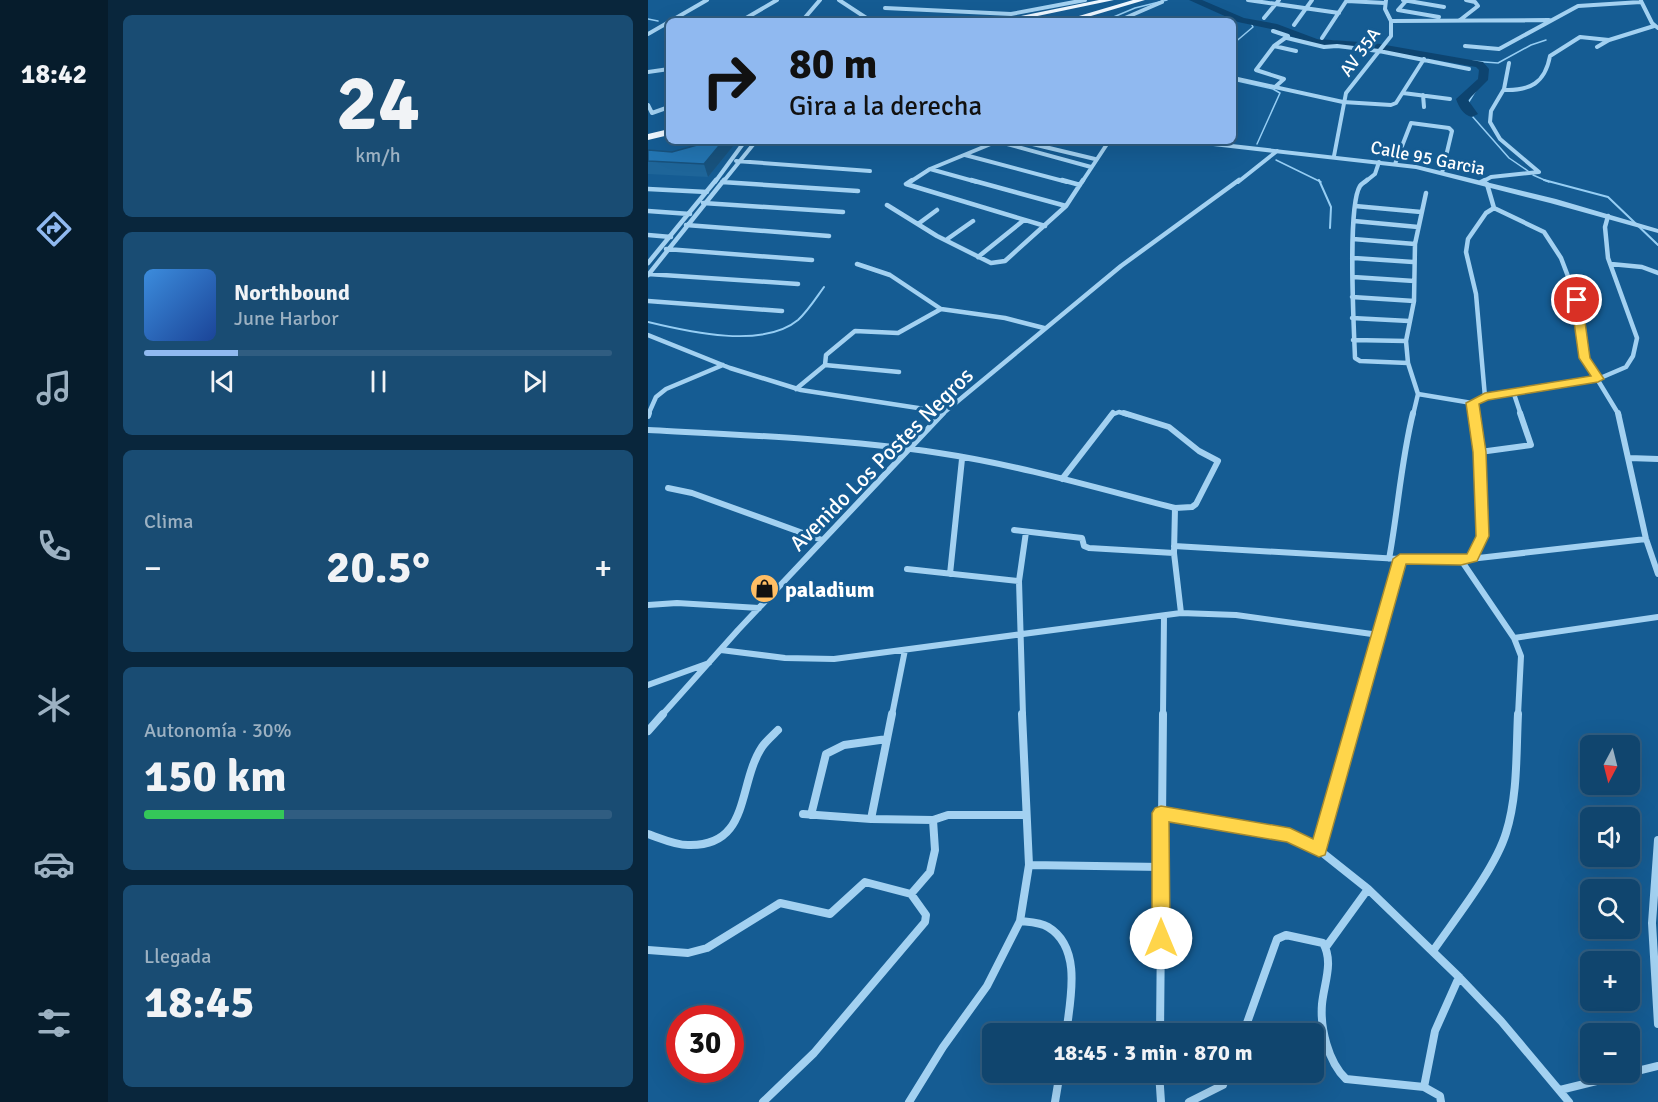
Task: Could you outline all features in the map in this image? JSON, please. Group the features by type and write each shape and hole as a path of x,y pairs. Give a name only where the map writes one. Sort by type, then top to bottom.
{"main road":[{"path":"1017,18 1110,0"},
{"path":"1059,18 1124,0"},
{"path":"1077,18 1142,0"},
{"path":"1098,18 1142,0"},
{"path":"648,131 666,126"},
{"path":"648,138 666,134"}],"street":[{"path":"674,18 707,0"},
{"path":"746,18 777,0"},
{"path":"805,18 820,0"},
{"path":"839,0 866,18"},
{"path":"885,8 1011,14 1085,0"},
{"path":"1248,0 1278,2 1339,13"},
{"path":"1294,25 1312,0"},
{"path":"1322,38 1347,0 1386,1"},
{"path":"1439,17 1398,10 1404,0 1444,7"},
{"path":"1460,21 1478,6 1475,2 1466,0"},
{"name":"AV 35A","path":"1334,156 1346,93 1391,36 1391,21 1385,9 1386,1"},
{"path":"1465,46 1499,49 1572,8 1583,5 1641,1 1656,27 1610,39 1597,47"},
{"path":"1125,18 1162,2"},
{"path":"1264,18 1278,2"},
{"path":"1391,21 1553,20"},
{"path":"1534,21 1540,27"},
{"path":"648,34 666,22"},
{"path":"648,28 655,28"},
{"path":"1273,31 1287,34 1287,38"},
{"path":"1504,90 1523,91 1541,79 1548,68 1550,56 1569,46 1578,37 1592,36 1610,39"},
{"path":"1275,87 1284,79 1256,70 1274,46 1287,38 1324,47 1381,48 1469,69"},
{"path":"1274,46 1296,51"},
{"path":"1236,79 1343,102 1391,105 1396,103 1424,59"},
{"path":"1509,63 1504,74 1504,90 1490,112 1492,126 1503,141 1539,172 1491,177 1484,183 1494,208 1544,232 1560,258 1577,300 1585,358 1620,417 1646,539 1657,572"},
{"path":"648,72 666,69"},
{"path":"1403,93 1450,99"},
{"path":"1423,95 1424,107"},
{"path":"648,105 652,113 666,108"},
{"path":"1395,164 1411,123 1449,128 1452,130 1442,173"},
{"path":"648,262 732,161 743,144"},
{"path":"648,274 753,144"},
{"path":"990,144 930,169 906,184 1046,226"},
{"path":"1008,144 1091,167"},
{"path":"1032,144 1095,159"},
{"path":"887,205 978,257 991,263 1005,261 1066,207 1107,144"},
{"name":"Calle 95 Garcia","path":"1214,144 1334,156 1442,173 1658,231"},
{"name":"Avenido Los Postes Negros","path":"648,730 822,540 944,412 1121,266 1202,209 1277,151"},
{"path":"964,155 1080,185"},
{"path":"732,161 870,171"},
{"path":"1379,162 1375,174 1360,186 1355,206 1353,340 1356,360 1408,363"},
{"path":"930,169 1066,207"},
{"path":"715,181 858,191"},
{"path":"648,189 714,193"},
{"path":"1389,558 1398,512 1405,446 1418,394 1408,363 1406,341 1414,302 1415,244 1426,193"},
{"path":"698,202 843,213"},
{"path":"1355,206 1421,212"},
{"path":"1485,397 1476,294 1466,252 1468,240 1486,213 1494,208"},
{"path":"918,224 938,210"},
{"path":"648,212 696,214"},
{"path":"1418,394 1472,403 1485,397 1598,379 1626,367 1633,356 1637,338 1611,264 1605,227 1608,216"},
{"path":"978,257 1024,220"},
{"path":"946,240 973,221"},
{"path":"1354,221 1418,227"},
{"path":"680,225 829,236"},
{"path":"648,235 678,237"},
{"path":"1353,239 1415,244"},
{"path":"660,248 812,260"},
{"path":"1354,258 1413,262"},
{"path":"648,262 658,262"},
{"path":"856,264 890,274 941,309 1005,318 1044,328"},
{"path":"1611,264 1642,267 1658,273"},
{"path":"648,274 798,284"},
{"path":"1353,277 1414,281"},
{"path":"1352,297 1414,302"},
{"path":"648,301 782,311"},
{"path":"825,365 826,355 855,331 898,333 941,309"},
{"path":"1352,318 1409,321"},
{"path":"648,335 723,365 796,388 944,412"},
{"path":"1353,340 1406,341"},
{"path":"648,416 657,397 666,389 723,365"},
{"path":"796,388 825,365 899,372"},
{"path":"1480,452 1531,445 1513,392"},
{"path":"1472,403 1480,452 1484,527 1472,558"},
{"path":"648,430 752,435 909,449 1062,479 1175,508 1192,507 1196,504 1218,461 1199,451 1169,427 1119,412 1113,413 1062,479"},
{"path":"1629,458 1658,459"},
{"path":"950,574 963,459"},
{"path":"668,488 692,493 822,540"},
{"path":"1175,508 1174,549 1181,613"},
{"path":"1014,530 1082,538 1084,546 1089,548 1461,560 1646,539"},
{"path":"909,1102 943,1047 987,987 1020,921 1029,865 1019,581 1026,532"},
{"path":"1319,850 1400,559"},
{"path":"1433,951 1497,856 1506,834 1513,803 1521,656 1514,638 1461,560"},
{"path":"907,569 1019,581"},
{"path":"648,605 677,603 759,608"},
{"path":"721,650 785,658 834,659 1181,613 1236,615 1379,635"},
{"path":"1160,1023 1164,616"},
{"path":"1514,638 1658,617"},
{"path":"871,819 905,650"},
{"path":"648,685 710,662"},
{"path":"648,834 669,842 689,845 710,844 724,836 741,810 759,749 769,736 778,730"},
{"path":"887,739 844,745 826,754 807,815 933,820 948,815 1026,815"},
{"path":"1161,813 1290,836 1319,850 1368,889 1459,977 1501,1021 1569,1102"},
{"path":"910,894 930,872 935,850 933,820"},
{"path":"1658,840 1652,923 1658,1024"},
{"path":"1029,865 1162,867"},
{"path":"648,950 688,953 707,948 780,903 830,914 865,882 910,894 926,915 925,922 814,1053 763,1102"},
{"path":"1368,889 1326,947 1328,960 1322,1011 1333,1065 1346,1080 1424,1087 1440,1096 1441,1102"},
{"path":"1020,921 1048,927 1067,946 1072,987 1067,1023"},
{"path":"1247,1023 1277,939 1286,935 1323,944 1326,947"},
{"path":"1424,1087 1435,1031 1459,977"},
{"path":"1560,1090 1658,1066"},
{"path":"1055,1102 1058,1083"},
{"path":"1160,1083 1161,1102"},
{"path":"1189,1102 1223,1083"}],"building":[{"path":"721,144 704,164 648,161 648,150 672,152 697,145"}],"waterway":[{"path":"1111,18 1135,8 1167,0"},
{"path":"1194,0 1241,20 1273,26 1315,42 1374,46 1479,64 1484,69 1483,80 1462,99 1464,106 1472,114"},
{"path":"1196,0 1251,23"},
{"path":"648,19 658,21"},
{"path":"1236,41 1253,27 1251,23"},
{"path":"1251,23 1284,29 1304,39 1375,45 1444,59 1498,63 1531,45 1546,40"},
{"path":"1478,64 1487,72 1465,108 1509,158 1528,171"},
{"path":"1236,81 1273,89 1280,93 1257,144"},
{"path":"1276,160 1320,181"},
{"path":"1533,175 1545,180"},
{"path":"1545,180 1608,197 1658,245"},
{"path":"1545,180 1549,182"},
{"path":"1320,181 1331,207 1330,228"},
{"path":"648,322 725,336 766,334 783,329 798,320 809,309 824,287"}],"place":[{"name":"paladium","path":"764,589"}],"route":[{"path":"1161,938 1161,813 1290,836 1319,850 1400,559 1461,560 1472,558 1482,536 1484,527 1480,452 1472,403 1479,398 1598,379 1585,358 1577,300"}]}
